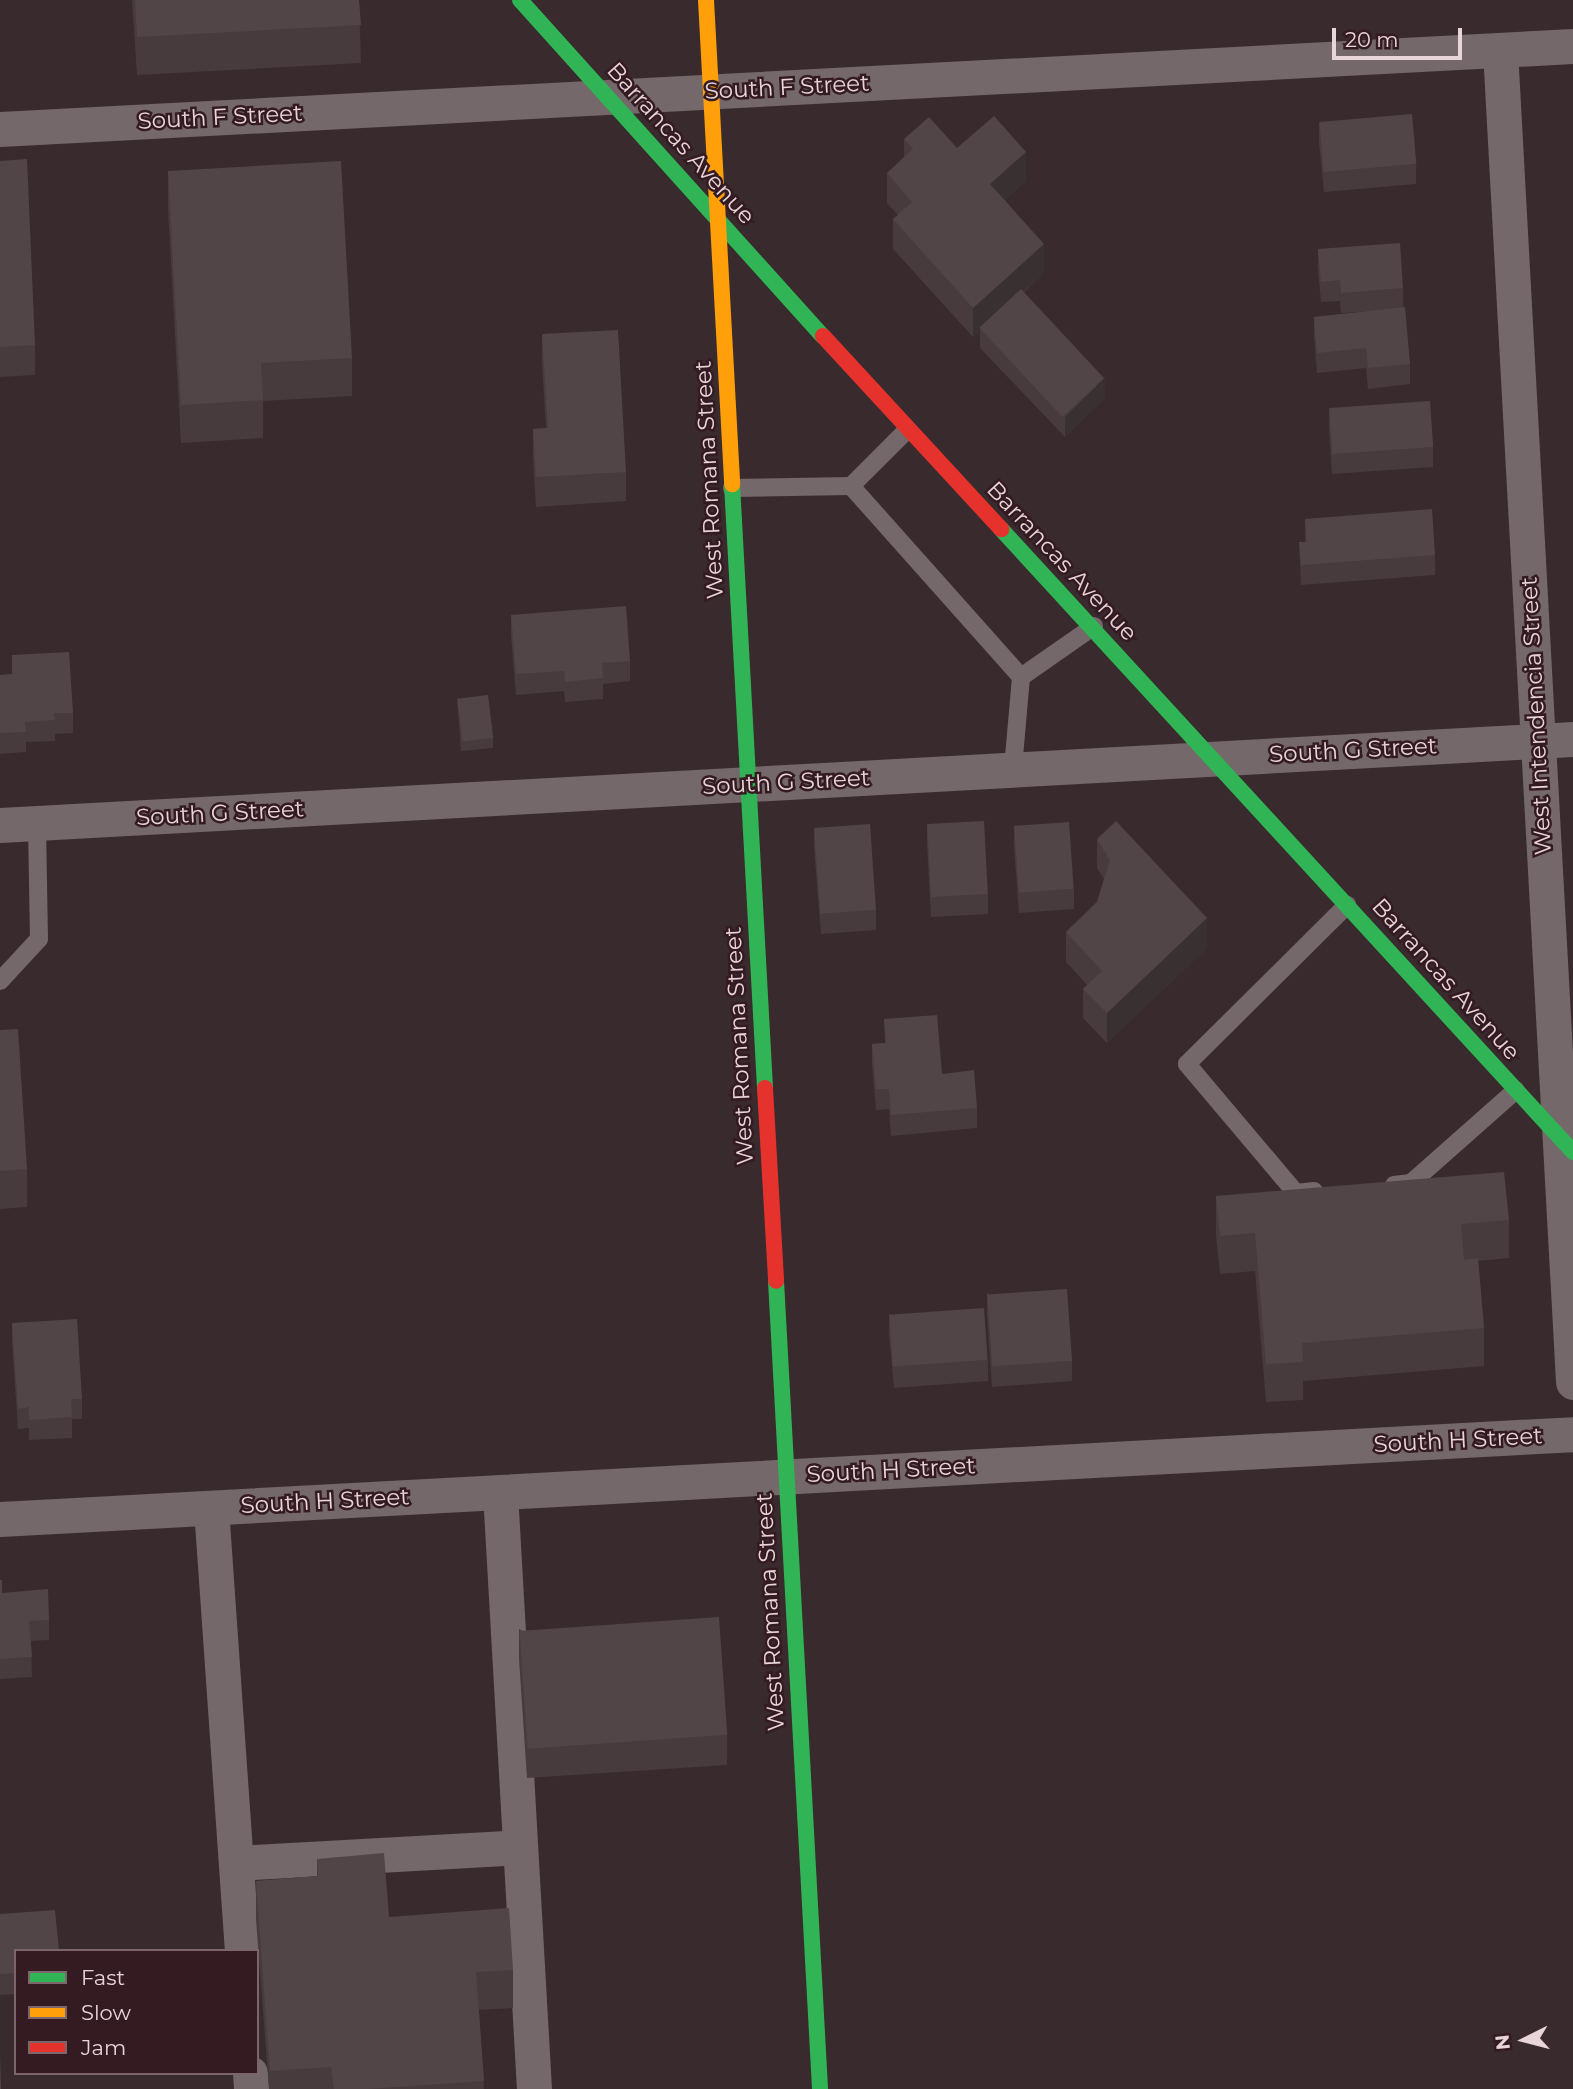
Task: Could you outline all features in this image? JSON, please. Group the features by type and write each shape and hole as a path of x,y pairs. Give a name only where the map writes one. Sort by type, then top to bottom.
{"street":[{"name":"Barrancas Avenue","path":"520,0 718,217 906,430 1094,626 1566,1145"},
{"name":"West Romana Street","path":"706,0 820,2089"},
{"name":"South F Street","path":"0,129 1573,46"},
{"name":"West Intendencia Street","path":"1500,50 1538,741 1566,1145 1573,1382"},
{"name":"South G Street","path":"0,825 1573,739"},
{"name":"South H Street","path":"0,1519 1573,1434"},
{"path":"500,1492 534,2089"},
{"path":"211,1508 242,1949"},
{"path":"236,1863 520,1847"}],"lane":[{"path":"732,488 851,486 906,430"},
{"path":"851,486 1021,677 1013,769"},
{"path":"1021,677 1094,626"},
{"path":"0,981 40,939 37,823"},
{"path":"1334,1190 1296,1193 1187,1065 1347,905"},
{"path":"1372,1186 1410,1183 1517,1090"}],"building":[{"path":"135,0 359,0 361,25 137,37"},
{"path":"1412,114 1416,164 1324,172 1319,122"},
{"path":"994,116 1026,152 990,184 1044,244 973,308 893,219 912,202 887,173 913,149 904,139 929,117 957,148"},
{"path":"27,159 35,345 0,347 0,161"},
{"path":"341,161 352,358 261,363 263,400 181,405 168,171"},
{"path":"1400,243 1403,288 1341,293 1340,280 1321,282 1318,249"},
{"path":"1021,289 1104,378 1063,417 979,328"},
{"path":"1405,307 1410,364 1368,368 1366,348 1317,353 1314,317"},
{"path":"618,330 626,472 536,477 533,429 548,428 542,334"},
{"path":"1430,401 1433,447 1332,454 1329,408"},
{"path":"1432,509 1435,555 1301,565 1299,542 1307,542 1305,519"},
{"path":"626,606 630,661 602,663 603,678 565,682 564,671 516,674 511,615"},
{"path":"69,652 73,713 54,713 55,720 25,722 26,732 0,733 0,675 12,674 12,655"},
{"path":"488,695 493,738 462,741 457,699"},
{"path":"984,821 988,894 931,897 927,824"},
{"path":"1116,821 1207,918 1107,1013 1083,989 1102,971 1066,932 1097,902 1110,860 1097,839"},
{"path":"1069,822 1074,889 1019,893 1014,826"},
{"path":"870,824 876,910 820,914 814,828"},
{"path":"937,1015 942,1074 974,1070 977,1108 891,1115 889,1089 876,1089 872,1044 886,1043 884,1019"},
{"path":"18,1029 27,1169 0,1171 0,1030"},
{"path":"1504,1172 1509,1220 1461,1224 1464,1260 1478,1258 1484,1328 1302,1343 1303,1362 1266,1364 1255,1233 1220,1236 1216,1196"},
{"path":"1067,1289 1072,1361 992,1366 987,1295"},
{"path":"984,1308 988,1360 893,1367 889,1315"},
{"path":"77,1319 82,1399 71,1399 72,1417 29,1420 29,1407 18,1409 12,1323"},
{"path":"0,1580 2,1593 48,1589 49,1620 29,1621 32,1657 0,1659"},
{"path":"719,1617 727,1735 528,1749 519,1631"},
{"path":"384,1853 389,1917 509,1908 513,1970 476,1972 484,2081 334,2089 331,2067 270,2071 256,1881 318,1876 317,1859"},
{"path":"55,1910 59,1949 14,1949 14,1973 0,1974 0,1914"}],"traffic: fast":[{"path":"520,0 823,336"},
{"path":"732,484 765,1088"},
{"path":"1001,529 1573,1152"},
{"path":"776,1281 820,2089"}],"traffic: slow":[{"path":"706,0 732,484"}],"traffic: jam":[{"path":"823,336 1001,529"},
{"path":"765,1088 776,1281"}]}
